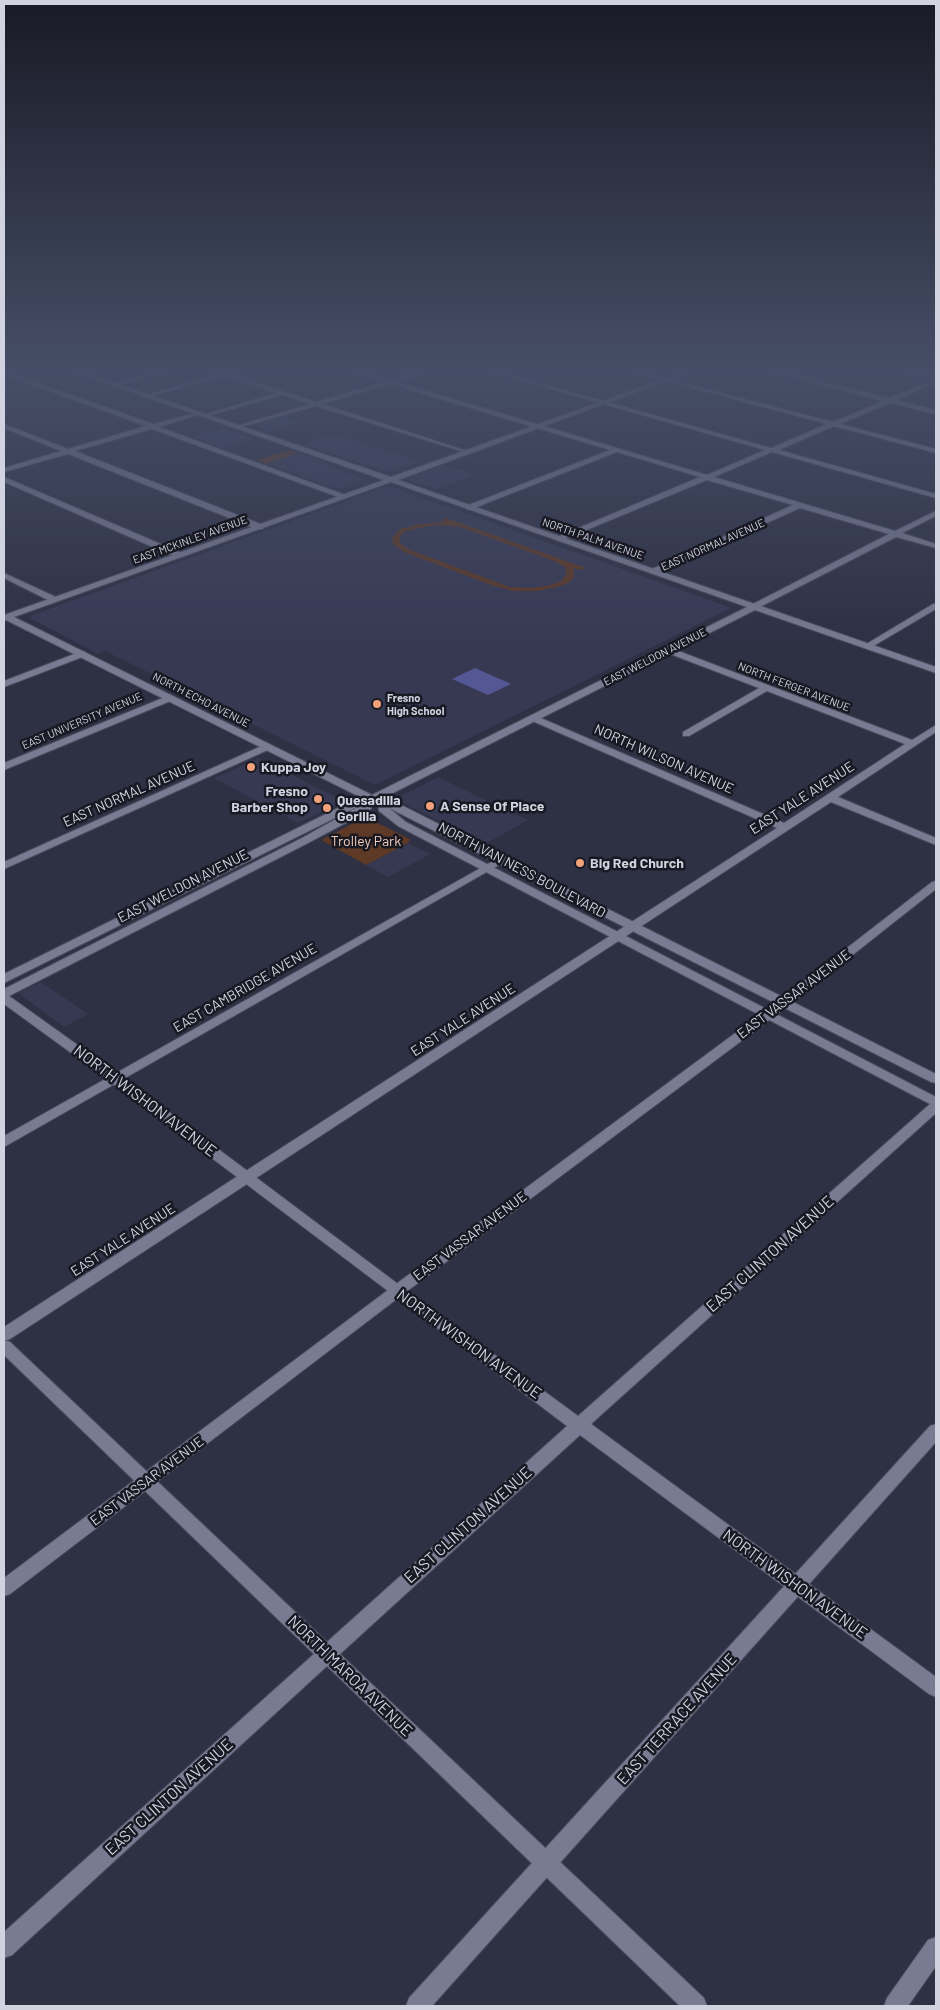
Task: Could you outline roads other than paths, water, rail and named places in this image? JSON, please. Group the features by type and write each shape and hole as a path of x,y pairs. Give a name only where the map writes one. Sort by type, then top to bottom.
{"street":[{"path":"4,470 25,464"},
{"path":"100,464 260,527"},
{"path":"254,464 344,496"},
{"name":"NORTH PALM AVENUE","path":"345,464 936,670"},
{"name":"EAST MCKINLEY AVENUE","path":"5,617 181,556 432,464"},
{"path":"469,508 582,464"},
{"path":"662,464 936,546"},
{"path":"560,539 741,464"},
{"path":"822,464 936,496"},
{"path":"4,480 181,556"},
{"name":"EAST NORMAL AVENUE","path":"653,572 800,505"},
{"name":"EAST WELDON AVENUE","path":"4,979 356,803 372,799 754,607 936,513"},
{"path":"4,575 55,600"},
{"path":"867,646 936,606"},
{"name":"NORTH ECHO AVENUE","path":"5,617 384,804"},
{"name":"NORTH FERGER AVENUE","path":"668,650 912,744"},
{"path":"4,684 82,654"},
{"path":"686,734 766,688"},
{"name":"EAST UNIVERSITY AVENUE","path":"4,767 170,698"},
{"name":"NORTH WILSON AVENUE","path":"533,718 783,827"},
{"name":"EAST YALE AVENUE","path":"4,1335 618,938 783,827 832,798 936,728"},
{"name":"EAST NORMAL AVENUE","path":"4,866 266,746"},
{"path":"832,798 936,842"},
{"name":"EAST WELDON AVENUE","path":"4,994 366,808 372,799"},
{"name":"NORTH VAN NESS BOULEVARD","path":"936,1079 502,859 393,805 384,804 383,809 391,817 618,938 936,1102"},
{"name":"EAST CAMBRIDGE AVENUE","path":"4,1142 502,859"},
{"path":"225,869 236,876"},
{"name":"EAST VASSAR AVENUE","path":"4,1588 397,1291 768,1015 936,884"},
{"path":"117,923 129,930"},
{"name":"NORTH WISHON AVENUE","path":"4,998 116,1079 397,1291 936,1688"},
{"name":"EAST CLINTON AVENUE","path":"4,1947 579,1425 936,1106"},
{"name":"NORTH MAROA AVENUE","path":"4,1346 696,2006"},
{"name":"EAST TERRACE AVENUE","path":"417,2006 547,1864 936,1430"},
{"path":"896,2006 936,1948"}],"water":[{"path":"475,668 511,684 488,695 452,679"}],"place":[{"name":"Fresno High School","path":"377,704"},
{"name":"Kuppa Joy","path":"251,767"},
{"name":"Fresno Barber Shop","path":"318,799"},
{"name":"A Sense Of Place","path":"430,806"},
{"name":"Quesadilla Gorilla","path":"327,808"},
{"name":"Big Red Church","path":"580,863"}],"park label":[{"name":"Trolley Park","path":"366,841"}]}
